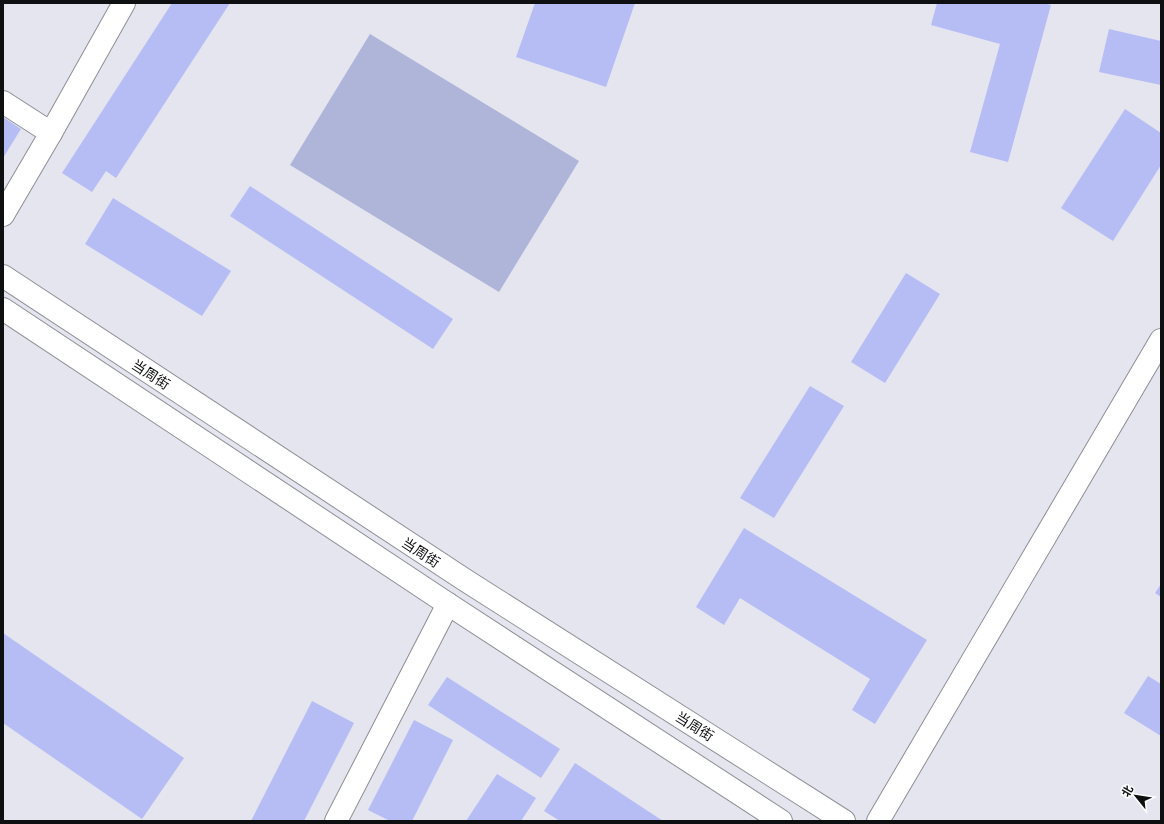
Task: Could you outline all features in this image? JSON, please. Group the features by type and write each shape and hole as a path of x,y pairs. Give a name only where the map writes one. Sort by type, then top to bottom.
{"main road":[{"path":"3,215 124,3"},
{"path":"3,102 51,133"},
{"name":"当周街","path":"3,276 464,580 844,821"},
{"name":"当周街","path":"3,310 448,604 781,821"},
{"path":"878,821 1161,340"},
{"path":"336,821 448,604"}],"shaded area":[{"path":"370,34 579,161 499,292 290,165"}],"building":[{"path":"172,3 230,3 116,178 106,171 92,192 62,173"},
{"path":"535,3 635,3 606,87 516,57"},
{"path":"937,3 1044,3 1051,5 1008,162 970,152 1000,44 931,25"},
{"path":"1109,29 1161,41 1161,85 1099,72"},
{"path":"1125,109 1161,133 1161,165 1113,241 1061,208"},
{"path":"3,117 21,129 3,158"},
{"path":"250,186 453,319 433,349 230,216"},
{"path":"113,198 231,271 202,316 85,244"},
{"path":"906,273 940,294 885,383 851,362"},
{"path":"810,386 844,406 774,518 740,498"},
{"path":"744,528 927,640 875,724 852,710 870,679 740,598 724,625 696,607"},
{"path":"1161,584 1161,597 1155,593"},
{"path":"3,633 184,758 142,819 3,723"},
{"path":"1148,676 1161,684 1161,736 1124,713"},
{"path":"447,677 560,749 541,778 428,705"},
{"path":"312,701 354,723 304,821 251,821"},
{"path":"414,720 453,740 412,821 390,821 368,810"},
{"path":"575,763 663,821 560,821 544,811"},
{"path":"497,774 536,798 521,821 466,821"}]}
